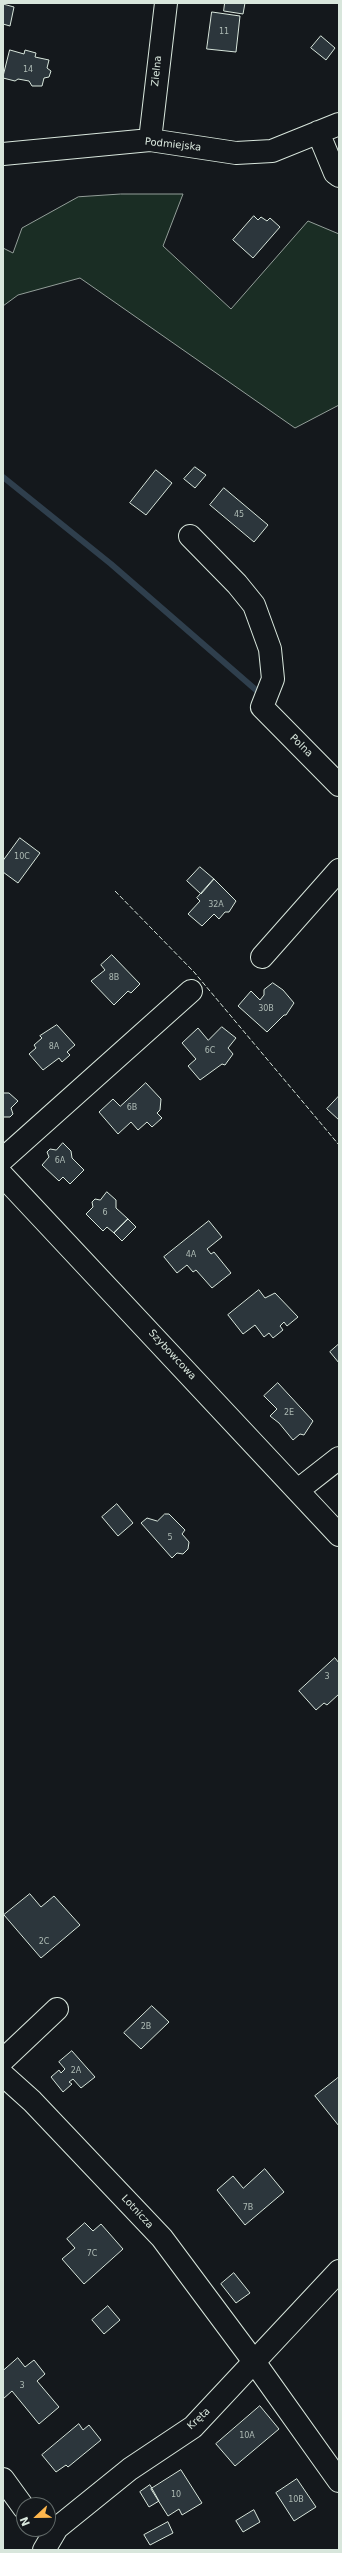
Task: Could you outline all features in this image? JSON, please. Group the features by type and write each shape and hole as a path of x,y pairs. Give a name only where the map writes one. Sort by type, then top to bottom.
{"street":[{"name":"Zielna","path":"150,140 166,3"},
{"name":"Podmiejska","path":"3,154 150,140 243,153 272,151 339,124"},
{"path":"318,132 335,173 339,176"},
{"name":"Polna","path":"190,536 254,605 270,648 273,679 262,707 339,785"},
{"path":"262,957 339,870"},
{"path":"3,1158 191,991"},
{"name":"Szybowcowa","path":"3,1176 339,1535"},
{"path":"298,1490 339,1458"},
{"path":"3,2060 57,2009"},
{"name":"Lotnicza","path":"3,2075 32,2101 162,2238 255,2363 339,2481"},
{"name":"Kręta","path":"44,2541 57,2528 124,2474 193,2427 255,2363 339,2271"},
{"path":"3,2479 16,2497"}],"green space":[{"path":"121,194 183,194 163,246 231,309 308,221 339,234 339,405 295,428 80,278 18,295 3,306 3,248 13,253 22,228 78,197"}],"building":[{"path":"225,3 245,3 243,14 224,11"},
{"path":"3,4 14,7 10,26 3,24"},
{"path":"212,12 240,16 236,52 207,49"},
{"path":"321,36 335,48 326,60 311,48"},
{"path":"10,50 24,54 25,50 36,53 35,57 49,60 47,68 51,71 49,77 44,78 42,86 32,86 29,81 18,79 15,81 3,78"},
{"path":"254,216 258,220 261,217 267,221 270,218 280,227 253,258 233,240"},
{"path":"195,467 206,475 195,488 184,479"},
{"path":"156,470 172,483 146,515 130,503"},
{"path":"224,488 268,525 254,542 210,505"},
{"path":"20,838 40,853 18,883 3,872 3,861"},
{"path":"200,867 214,879 201,894 187,881"},
{"path":"214,879 236,901 229,912 225,912 219,919 214,914 202,926 188,914 200,901 197,898"},
{"path":"112,955 140,984 131,993 128,991 114,1005 91,981 105,970 101,965"},
{"path":"273,983 283,990 294,1003 286,1015 284,1015 267,1032 238,1006 251,991 260,1000 264,995 264,990"},
{"path":"57,1025 75,1045 67,1052 70,1055 62,1062 59,1058 43,1070 29,1054 36,1048 34,1045 42,1038 40,1036"},
{"path":"222,1027 236,1038 228,1048 233,1054 225,1065 222,1064 200,1080 188,1066 196,1059 182,1043 198,1028 208,1040"},
{"path":"146,1083 161,1099 160,1110 157,1113 162,1118 152,1127 147,1122 138,1130 131,1122 118,1134 99,1112 113,1099 120,1106"},
{"path":"3,1093 9,1093 18,1101 11,1108 13,1114 10,1117 3,1117"},
{"path":"339,1096 339,1120 327,1109"},
{"path":"63,1143 71,1151 72,1158 84,1170 70,1184 63,1177 59,1181 42,1165 49,1157 47,1152 50,1149 56,1150"},
{"path":"107,1192 116,1200 116,1208 128,1219 114,1233 107,1227 103,1231 86,1214 93,1207 92,1202 95,1199 100,1200"},
{"path":"128,1219 136,1227 122,1241 114,1233"},
{"path":"209,1221 222,1237 207,1249 211,1254 214,1252 231,1273 212,1288 196,1270 193,1272 187,1265 177,1273 164,1257"},
{"path":"259,1290 265,1298 275,1293 298,1317 287,1326 284,1322 280,1326 283,1330 273,1338 269,1333 264,1337 255,1325 243,1334 228,1315"},
{"path":"339,1344 339,1363 330,1352"},
{"path":"278,1383 313,1421 304,1435 300,1434 293,1440 279,1423 270,1416 277,1409 264,1396"},
{"path":"117,1504 133,1523 118,1536 102,1517"},
{"path":"165,1514 169,1514 185,1530 182,1534 189,1542 188,1549 183,1554 177,1553 172,1558 141,1523 147,1518 157,1521"},
{"path":"335,1658 339,1663 339,1694 327,1705 324,1703 316,1710 299,1691"},
{"path":"30,1894 41,1907 54,1896 80,1925 41,1958 4,1915"},
{"path":"152,2006 169,2022 141,2049 124,2033"},
{"path":"72,2051 95,2077 81,2088 73,2079 69,2082 72,2084 63,2092 51,2077 59,2070 61,2073 65,2069 59,2062"},
{"path":"338,2078 339,2079 339,2126 315,2096"},
{"path":"265,2169 284,2192 245,2225 217,2190 233,2176 243,2188"},
{"path":"85,2223 93,2231 101,2224 123,2249 84,2284 62,2259 75,2248 67,2239"},
{"path":"234,2273 250,2293 236,2303 221,2284"},
{"path":"108,2306 120,2320 104,2334 92,2320"},
{"path":"18,2358 25,2367 34,2360 45,2374 37,2381 59,2407 39,2424 12,2391 3,2399 3,2371"},
{"path":"260,2406 279,2429 235,2466 216,2444"},
{"path":"79,2424 83,2430 89,2425 101,2440 68,2467 66,2465 56,2472 42,2455"},
{"path":"181,2470 202,2503 182,2515 179,2509 168,2516 151,2489"},
{"path":"297,2479 316,2507 294,2521 276,2493"},
{"path":"150,2485 159,2501 149,2507 140,2492"},
{"path":"254,2510 260,2522 243,2532 236,2521"},
{"path":"168,2522 173,2533 150,2545 144,2535"}],"waterway":[{"path":"3,477 111,564 256,690"}],"fence":[{"path":"115,891 194,972 339,1145"}]}
